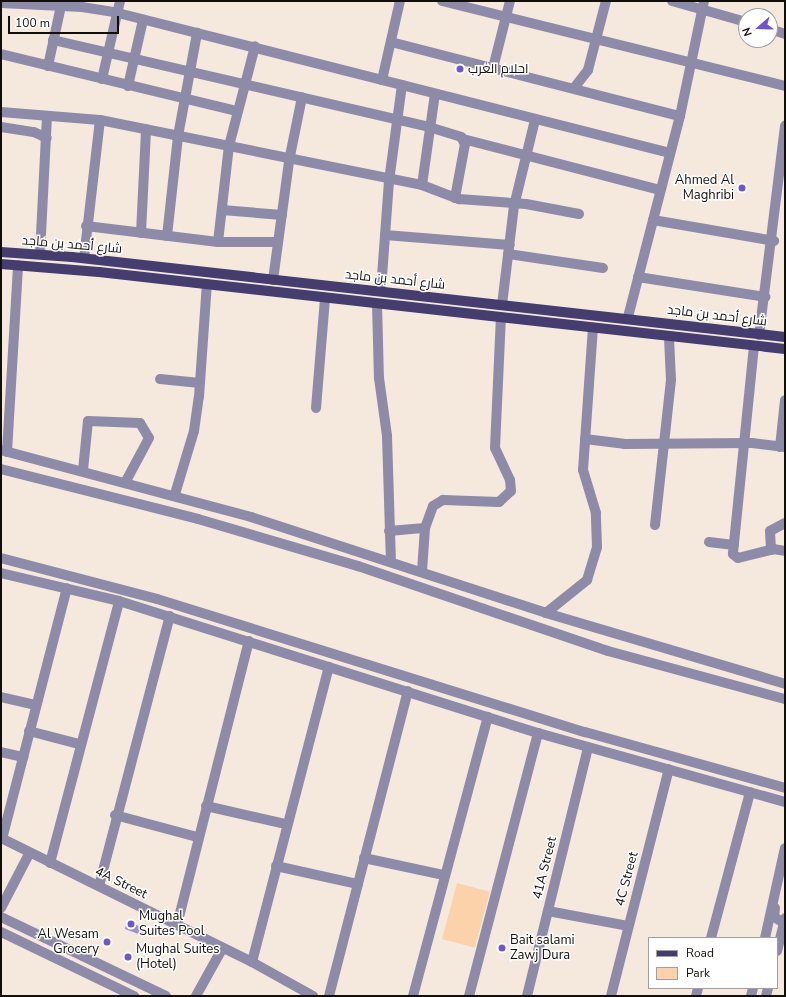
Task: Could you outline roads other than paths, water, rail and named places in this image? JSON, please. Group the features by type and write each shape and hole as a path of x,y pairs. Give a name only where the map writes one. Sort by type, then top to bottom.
{"main road":[{"name":"شارع أحمد بن ماجد","path":"1,252 84,258 273,280 381,290 502,305 628,317 759,335 785,337"},
{"name":"شارع أحمد بن ماجد","path":"1,264 207,284 785,349"}],"street":[{"path":"102,79 120,1"},
{"path":"382,80 400,1"},
{"path":"442,1 597,42 785,86"},
{"path":"493,68 510,1"},
{"path":"574,88 588,70 597,42 606,1"},
{"path":"672,1 704,5 738,19"},
{"path":"5,2 61,6 118,14 255,46 535,120 670,153"},
{"path":"628,317 680,116 704,5"},
{"path":"48,66 61,6"},
{"path":"128,86 143,20"},
{"path":"167,236 178,136 197,33"},
{"path":"53,40 190,70 429,127 463,139 525,153 660,190"},
{"path":"391,42 680,116"},
{"path":"218,242 229,146 237,111 247,84 255,46"},
{"path":"1,54 184,100 237,111"},
{"path":"381,290 389,181 396,120 402,85"},
{"path":"422,185 429,127 435,94"},
{"path":"273,280 289,160 302,97"},
{"path":"1,112 47,117 58,114 100,120 229,146 389,181 422,185 455,198 514,206 526,204 579,214"},
{"path":"40,254 47,117"},
{"path":"84,258 86,226 100,120"},
{"path":"502,305 514,206 525,153 535,120"},
{"path":"759,335 782,187 785,126"},
{"path":"1,127 34,132 46,138"},
{"path":"141,233 146,129"},
{"path":"455,198 463,139"},
{"path":"222,210 282,215"},
{"path":"653,220 774,240"},
{"path":"86,226 218,242 278,242"},
{"path":"385,235 509,249 603,268"},
{"path":"18,265 4,451 175,494 422,570 546,614 785,684"},
{"path":"638,277 765,297"},
{"path":"175,494 194,431 200,383 207,284"},
{"path":"316,408 325,298"},
{"path":"377,304 379,378 387,436 391,560"},
{"path":"422,570 425,528 429,510 439,501 499,502 511,491 510,480 495,448 501,318"},
{"path":"546,614 587,580 592,570 597,547 596,513 583,481 593,328"},
{"path":"655,525 662,445 671,380 669,337"},
{"path":"754,346 742,445 733,554 738,558 771,550 785,551"},
{"path":"160,379 200,383"},
{"path":"585,440 662,445 742,445 782,447 785,400"},
{"path":"83,470 88,421 140,423 149,438 126,482"},
{"path":"1,469 198,520 350,564 608,651 785,699"},
{"path":"771,550 770,531 785,523"},
{"path":"389,531 425,528"},
{"path":"709,542 734,544"},
{"path":"1,558 157,599 586,732 785,788"},
{"path":"1,573 119,601 538,733 785,802"},
{"path":"1,839 67,588"},
{"path":"50,864 79,744 119,601"},
{"path":"98,886 115,815 170,616"},
{"path":"177,925 198,837 249,641"},
{"path":"252,962 286,824 329,667"},
{"path":"329,996 408,691"},
{"path":"1,697 35,705"},
{"path":"413,996 444,875 488,717"},
{"path":"29,731 79,744"},
{"path":"469,996 538,733"},
{"name":"41A Street","path":"527,996 588,747"},
{"path":"1,752 22,757"},
{"name":"4C Street","path":"611,996 669,769"},
{"path":"721,784 726,779 756,788 762,782"},
{"path":"711,937 750,792"},
{"path":"206,806 286,824"},
{"path":"115,815 198,837"},
{"name":"4A Street","path":"1,839 177,925 222,949 252,962 314,996"},
{"path":"765,937 785,848"},
{"path":"1,908 29,854"},
{"path":"364,858 444,875"},
{"path":"778,947 784,920 774,915 785,863"},
{"path":"276,866 358,884"},
{"path":"548,912 628,926"},
{"path":"1,917 166,996"},
{"path":"1,932 134,996"},
{"path":"200,993 222,949"}],"place":[{"name":"احلام العرب","path":"460,69"},
{"name":"Ahmed Al Maghribi","path":"742,188"},
{"name":"Mughal Suites Pool","path":"131,924"},
{"name":"Al Wesam Grocery","path":"107,942"},
{"name":"Bait salami Zawj Dura","path":"502,948"},
{"name":"Mughal Suites (Hotel)","path":"128,957"}]}
